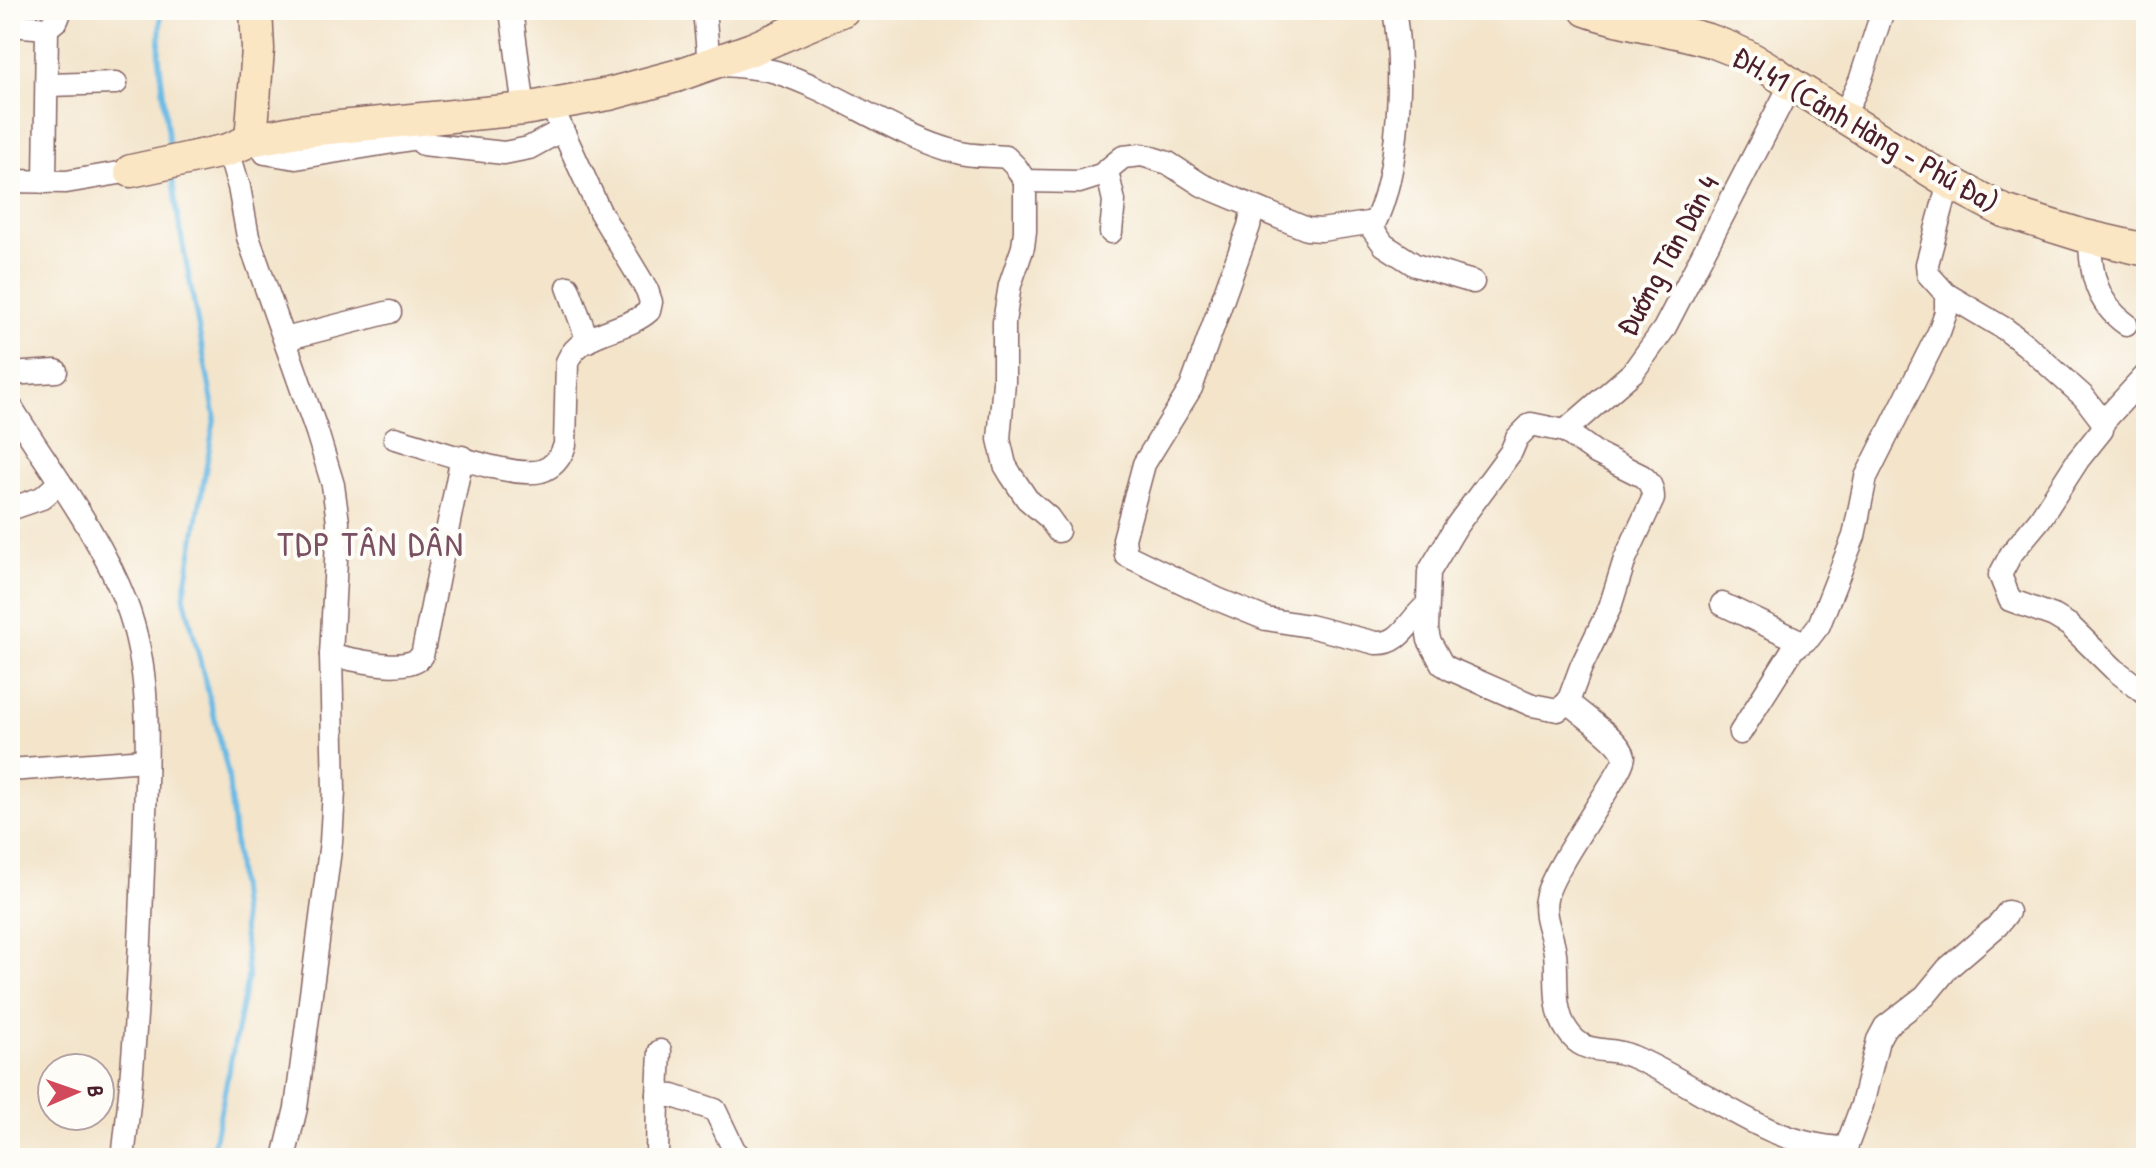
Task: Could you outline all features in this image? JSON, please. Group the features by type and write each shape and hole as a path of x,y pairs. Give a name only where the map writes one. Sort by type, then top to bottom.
{"street":[{"path":"256,10 258,49 239,187 248,237 317,432 336,500 338,522 331,655 334,791 331,842 296,1108 284,1158"},
{"path":"395,438 514,472 543,471 561,456 565,445 567,362 571,352 647,314 651,302 546,115 511,10"},
{"path":"704,10 709,64"},
{"path":"1373,226 1383,207 1387,190 1398,108 1400,47 1394,10"},
{"name":"ĐH.41 (Cảnh Hàng - Phú Đa)","path":"1586,10 1736,50 1766,65 1791,84 1949,182 2004,211 2146,250"},
{"path":"1844,115 1860,81 1883,10"},
{"path":"11,183 88,180 187,160 298,131 415,129 546,115 676,76 839,11"},
{"path":"10,25 54,19 45,182"},
{"path":"709,64 774,72 941,147 959,153 1006,157 1022,174 1025,181 1023,247 1010,285 1004,322 999,439 1005,465 1011,475 1027,499 1048,517 1058,531"},
{"path":"48,85 116,83"},
{"name":"Đướng Tân Dân 4","path":"1565,431 1633,372 1664,329 1791,84"},
{"path":"415,129 428,145 504,153 529,148 546,115"},
{"path":"1025,181 1079,182 1107,171 1123,157 1142,155 1168,163 1202,185 1307,229 1332,229 1368,223 1384,245 1415,265 1473,282"},
{"path":"1107,171 1114,201 1111,232"},
{"path":"1949,182 1927,264 1928,274 1946,294 2026,345 2084,397 2103,422"},
{"path":"1253,207 1191,388 1144,464 1124,539 1126,555 1266,619 1376,643 1387,644 1395,640 1427,605"},
{"path":"2090,237 2094,283 2110,309 2126,324"},
{"path":"568,287 588,341"},
{"path":"1740,733 1793,649 1819,625 1854,536 1866,477 1939,332 1946,312 1946,294"},
{"path":"285,339 390,312"},
{"path":"10,374 56,371"},
{"path":"2146,375 2103,422 2102,430 2078,460 2040,519 2011,554 2000,575 2010,600 2054,616 2069,625 2114,669 2146,694"},
{"path":"10,405 99,544 126,604 140,650 145,694 146,760 139,993 123,1158"},
{"path":"1531,424 1565,431 1596,453 1648,481 1653,499 1625,559 1610,607 1568,702 1558,710 1532,705 1442,664 1429,640 1427,605 1429,572 1457,525 1484,491 1524,429 1531,424"},
{"path":"331,655 395,665 416,662 422,656 462,457"},
{"path":"10,509 42,498 60,482"},
{"path":"1722,604 1802,642"},
{"path":"1568,702 1615,741 1624,756 1623,766 1593,810 1558,871 1546,899 1545,911 1555,953 1558,1002 1566,1030 1587,1049 1629,1055 1777,1134 1846,1153 1878,1040 1885,1027 1925,996 1948,968 1997,926 2008,912"},
{"path":"10,770 146,760"},
{"path":"657,1158 660,1051"},
{"path":"658,1095 673,1096 715,1110 734,1150 742,1158"}],"waterway":[{"path":"161,10 159,55 170,152"},
{"path":"172,174 215,416 184,596 228,773 248,976 211,1158"}],"district":[{"name":"TDP TÂN DÂN","path":"371,544"}]}
